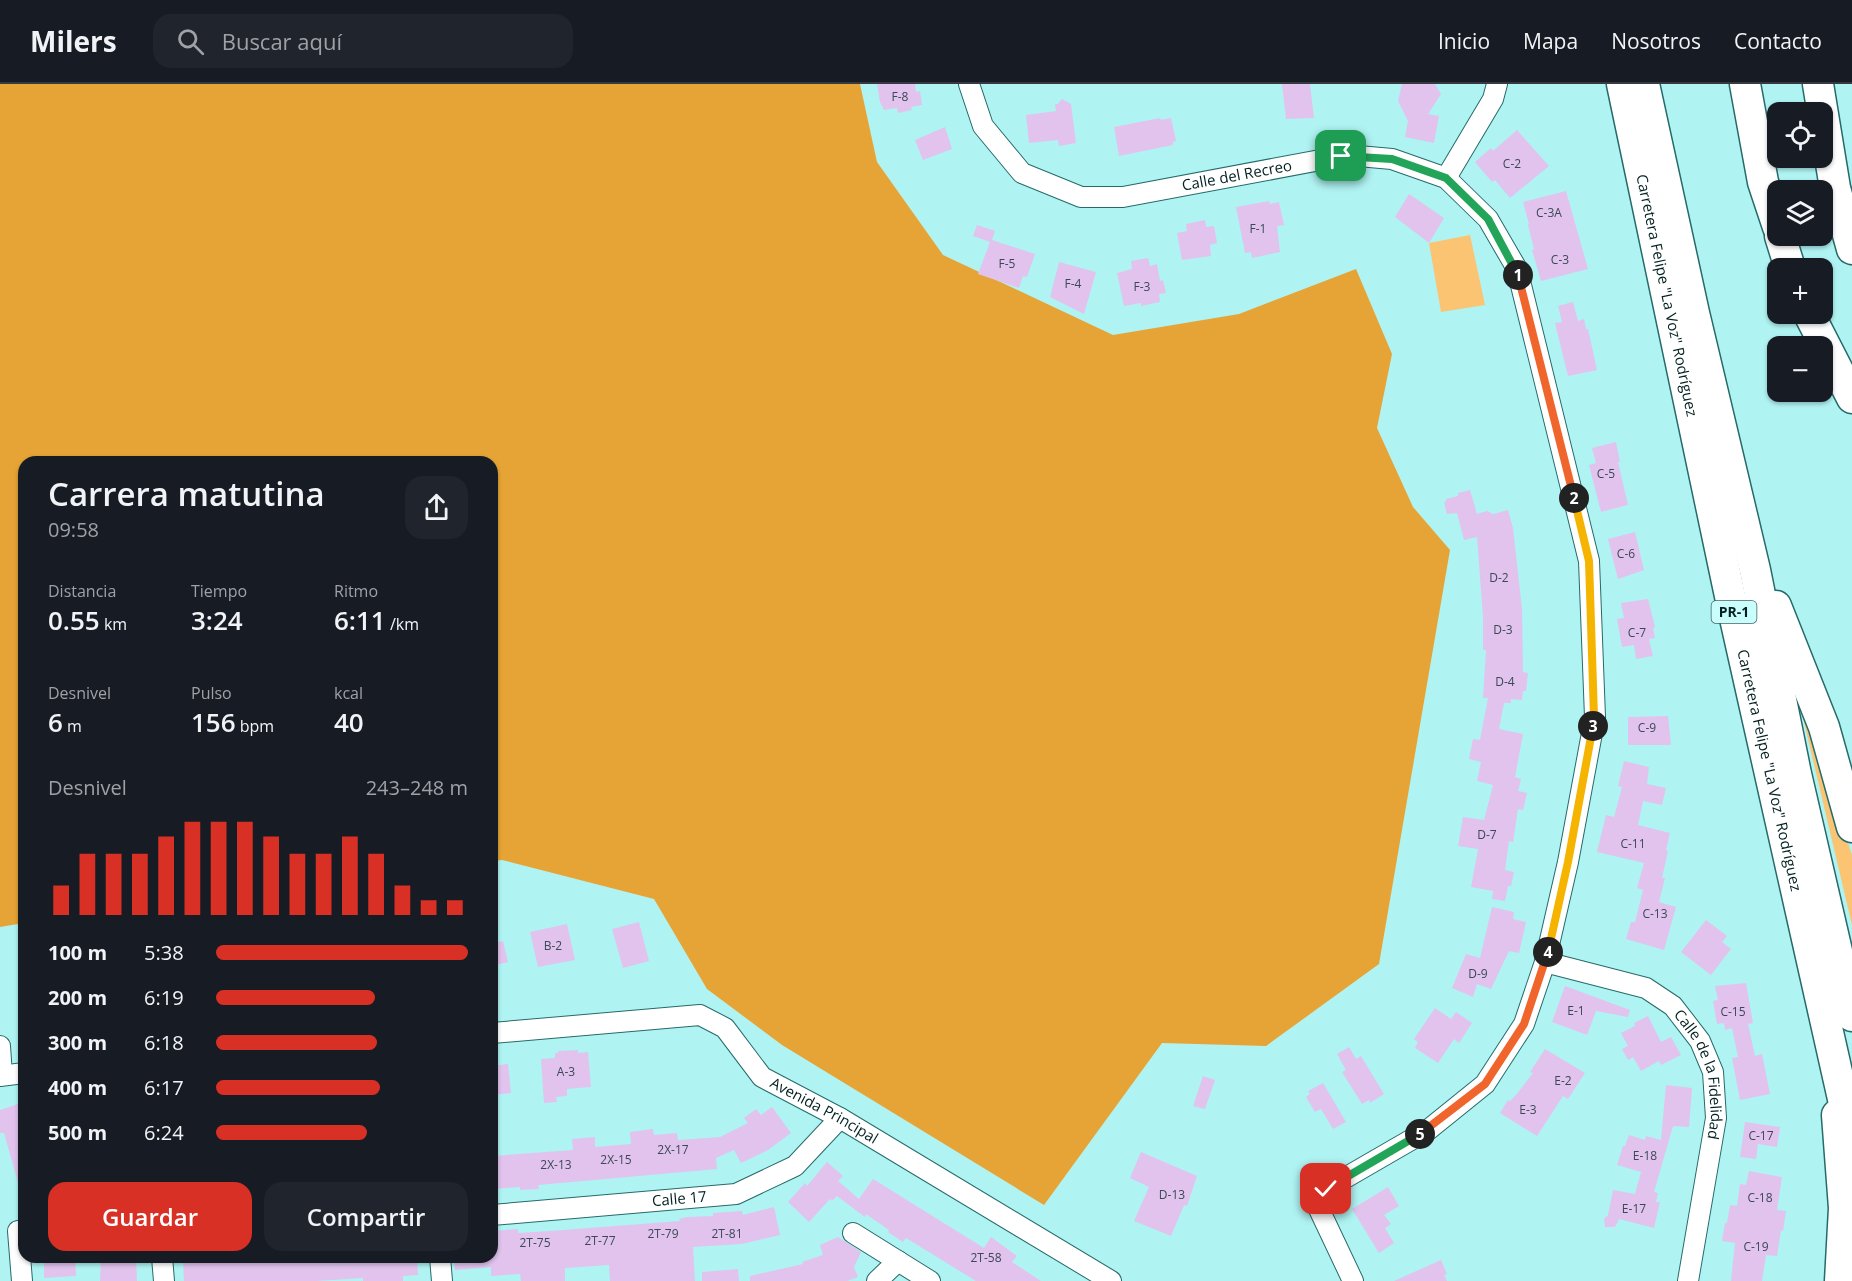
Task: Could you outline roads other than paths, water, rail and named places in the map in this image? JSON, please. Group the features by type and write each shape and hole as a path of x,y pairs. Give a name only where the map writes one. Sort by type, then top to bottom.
{"highway":[{"name":"Carretera Felipe \"La Voz\" Rodríguez","path":"1622,84 1730,596 1852,1139"},
{"name":"Carretera Felipe \"La Voz\" Rodríguez","path":"1644,84 1755,570 1796,774 1852,1016"},
{"path":"1745,84 1767,194"},
{"path":"1818,84 1834,188 1852,249"},
{"path":"1814,324 1852,398"},
{"path":"1739,505 1763,565 1783,625 1824,727 1852,827"},
{"path":"1831,1049 1844,1208 1840,1281"}],"street":[{"name":"Calle del Recreo","path":"969,84 983,126 1022,172 1082,197 1123,197 1347,155 1392,159 1446,178 1488,219 1517,269 1589,561 1594,717 1568,862 1545,962 1524,1024 1485,1084 1428,1130 1326,1189 1318,1207 1353,1281"},
{"path":"1446,178 1493,99 1497,84"},
{"name":"Calle de la Fidelidad","path":"1545,962 1646,988 1673,1006 1700,1041 1713,1072 1716,1118 1688,1281"},
{"name":"Avenida Principal","path":"498,1032 700,1015 726,1028 762,1077 840,1118 1111,1281"},
{"path":"0,1046 1,1075 18,1074"},
{"name":"Calle 17","path":"498,1214 736,1194 795,1166 840,1118"},
{"path":"853,1233 930,1281"},
{"path":"877,1281 898,1261"},
{"path":"21,1263 22,1281"},
{"path":"162,1263 164,1281"},
{"path":"440,1263 442,1281"}]}
